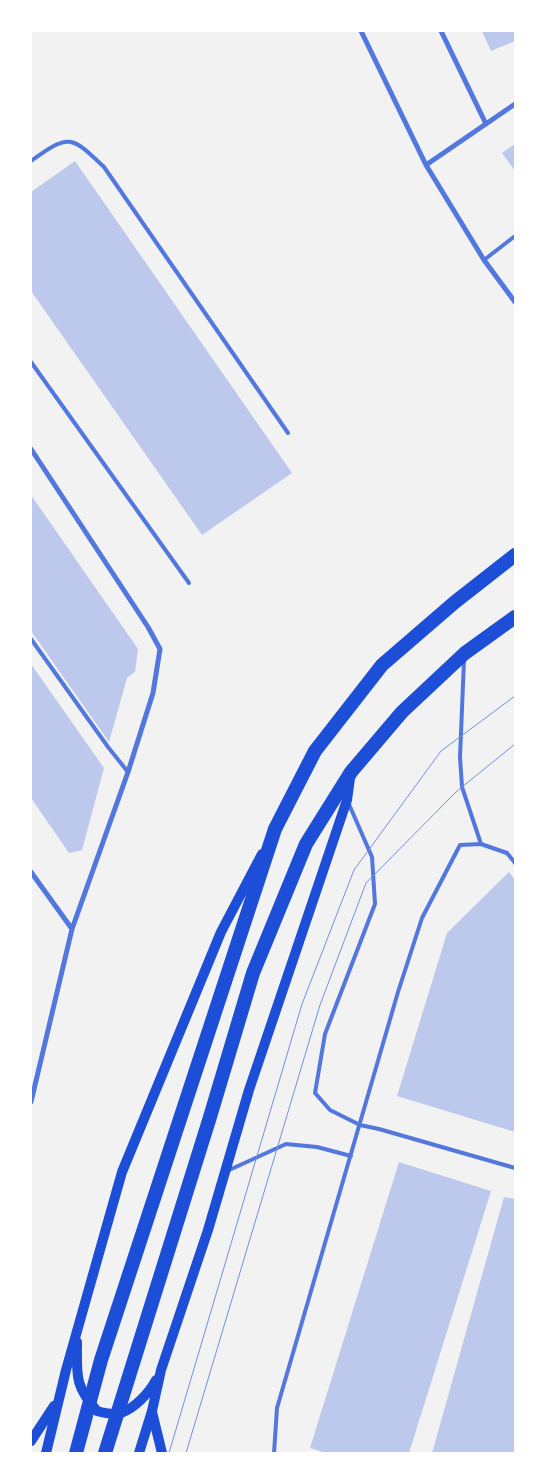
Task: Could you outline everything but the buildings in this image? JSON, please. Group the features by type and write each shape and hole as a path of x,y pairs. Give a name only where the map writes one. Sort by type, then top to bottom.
{"highway":[{"path":"76,1453 101,1360 274,829 315,751 382,665 455,602 515,555"},
{"path":"105,1453 253,973 306,844 351,772 402,712 464,653 515,616"}],"main road":[{"path":"139,1453 152,1411 161,1370 208,1230 280,995 347,800 351,772"},
{"path":"46,1453 58,1400 122,1172 221,932 274,829"},
{"path":"78,1327 77,1369 79,1387 97,1411 107,1414 120,1413 140,1400 150,1390 161,1370"},
{"path":"31,1441 58,1400"},
{"path":"152,1411 162,1453"}],"street":[{"path":"361,31 426,165 484,260 515,302"},
{"path":"441,31 486,124"},
{"path":"426,165 515,104"},
{"path":"31,449 148,627 160,649 153,693 128,772 72,929 31,1102"},
{"path":"31,872 72,929"}],"lane":[{"path":"31,161 52,146 71,141 81,146 104,167 288,433"},
{"path":"484,260 515,236"},
{"path":"31,362 189,582"},
{"path":"31,639 128,772"},
{"path":"464,653 460,757 462,787 481,844"},
{"path":"347,800 372,857 375,904 325,1034 315,1094 330,1110 360,1125 515,1168"},
{"path":"274,1453 277,1408 398,992 422,918 460,845 481,844 507,853 515,862"},
{"path":"225,1172 286,1144 317,1147 351,1156"}],"tram line":[{"path":"169,1453 302,1004 354,870 441,751 515,696"},
{"path":"186,1453 320,1005 366,883 456,792 515,744"}]}
